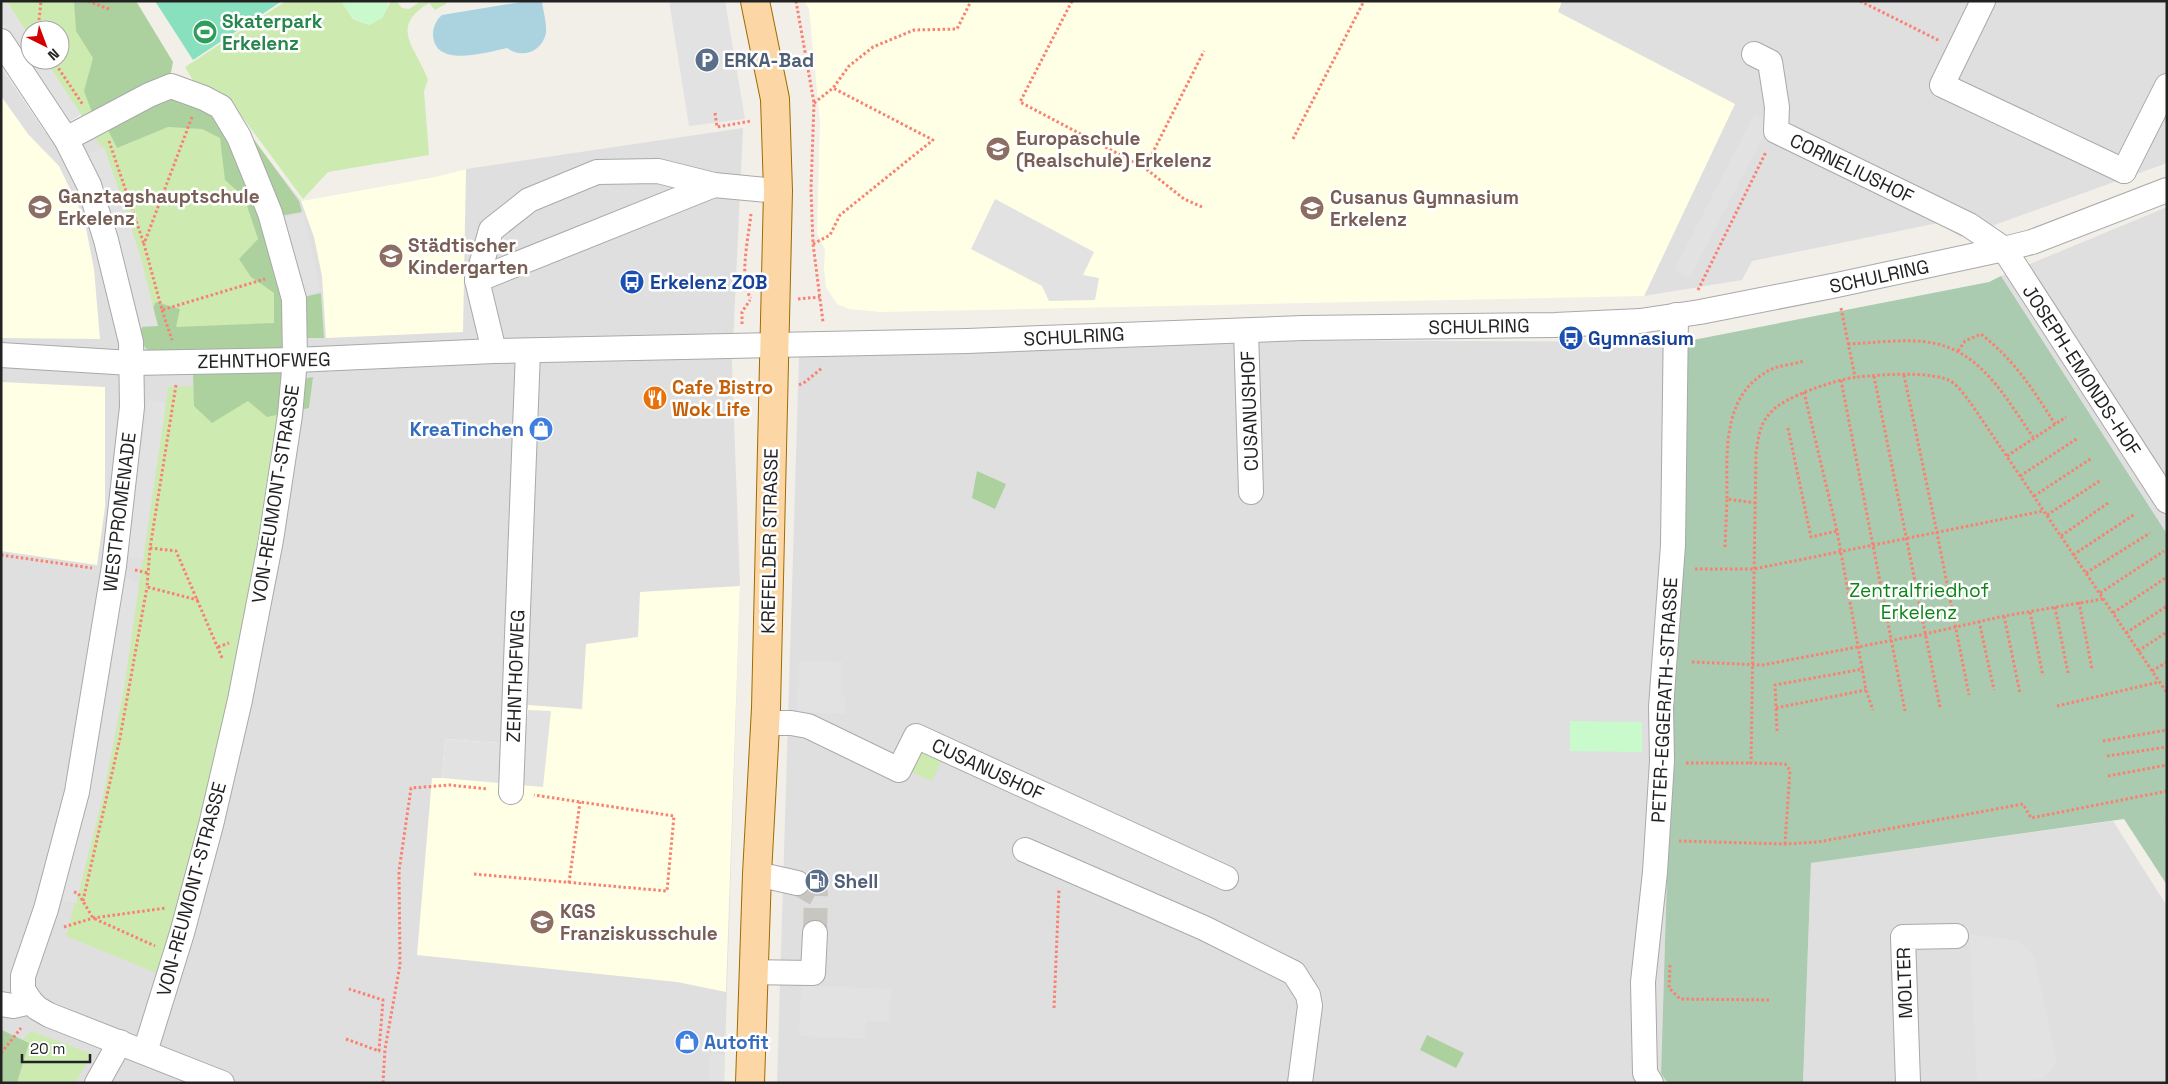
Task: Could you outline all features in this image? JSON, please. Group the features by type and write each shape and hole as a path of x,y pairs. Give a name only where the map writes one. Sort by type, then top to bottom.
{"main road":[{"name":"KREFELDER STRASSE","path":"750,1083 757,874 765,723 778,191 775,99 755,1"}],"street":[{"path":"1984,1 1942,85 2124,171"},
{"name":"WESTPROMENADE","path":"1,41 66,138 89,185 106,240 131,342 132,407 114,566 77,792 52,887 23,976 23,990 34,1005"},
{"name":"CORNELIUSHOF","path":"1754,54 1770,62 1778,107 1776,131 1969,225 2004,249"},
{"name":"VON-REUMONT-STRASSE","path":"66,138 171,86 221,107 239,137 270,213 294,299 296,360 290,415 271,540 240,700 190,905 145,1052"},
{"path":"2133,202 2124,171 2167,86"},
{"path":"494,352 476,280 491,230 529,200 597,172 658,171 714,185 778,191"},
{"path":"476,280 714,185"},
{"name":"SCHULRING","path":"773,346 1303,328 1556,325 1640,321 1700,312 1837,285 2004,249 2032,242 2167,190"},
{"name":"JOSEPH-EMONDS-HOF","path":"2004,249 2165,493"},
{"name":"PETER-EGGERATH-STRASSE","path":"1651,1083 1645,1073 1643,982 1655,872 1662,761 1661,707 1673,545 1676,315"},
{"name":"CUSANUSHOF","path":"1246,331 1251,492"},
{"name":"ZEHNTHOFWEG","path":"1,355 131,363 773,346"},
{"name":"ZEHNTHOFWEG","path":"511,792 528,351"},
{"name":"CUSANUSHOF","path":"765,723 791,723 808,726 898,770 916,736 1226,878"},
{"path":"1025,850 1204,928 1294,973 1308,995 1310,1006 1300,1083"},
{"path":"757,874 797,883"},
{"path":"754,972 813,973 814,933"},
{"name":"MOLTER","path":"1908,1083 1903,938 1956,936"},
{"path":"1,1004 13,1006 34,1005 49,1015 222,1083"},
{"path":"98,1083 120,1042"}],"path":[{"path":"39,20 41,1"},
{"path":"88,1 109,9"},
{"path":"796,1 814,103 811,189 813,244 820,297"},
{"path":"814,103 833,88 849,66 873,47 914,30 957,29 971,1"},
{"path":"1072,1 1020,102 1145,168 1184,199 1202,207"},
{"path":"1293,139 1364,1"},
{"path":"1860,1 1959,50"},
{"path":"1145,168 1204,51"},
{"path":"60,70 98,122 144,244 162,310 180,362 150,548 147,587 120,738 83,901"},
{"path":"813,244 830,235 840,214 933,140 833,88"},
{"path":"144,244 200,97"},
{"path":"715,113 717,127 759,119"},
{"path":"1700,312 1698,287 1776,131"},
{"path":"162,310 287,273"},
{"path":"1837,285 1855,377"},
{"path":"1958,351 1965,341 1981,334 1997,346 2024,375 2055,424"},
{"path":"1848,344 1932,342 1958,351 1991,378 2034,438"},
{"path":"1725,547 1728,433 1740,397 1757,378 1775,368 1804,362"},
{"path":"1904,375 1937,532 1968,695"},
{"path":"1874,376 1940,707"},
{"path":"1752,763 1756,453 1760,426 1773,409 1804,392 1855,377 1932,376 1952,382 1970,402 2166,691"},
{"path":"1841,380 1905,711"},
{"path":"1804,392 1837,532 1866,690 1873,710"},
{"path":"2007,456 2066,417"},
{"path":"1788,428 1811,538 1837,532"},
{"path":"2020,476 2078,438"},
{"path":"2034,496 2092,458"},
{"path":"2047,516 2101,480"},
{"path":"1727,499 1756,502"},
{"path":"2061,536 2108,503"},
{"path":"1690,569 1754,570 2043,511"},
{"path":"2073,555 2135,514"},
{"path":"2086,573 2150,533"},
{"path":"150,548 176,551 225,665"},
{"path":"2100,593 2164,551"},
{"path":"1,555 94,568 114,566"},
{"path":"2113,613 2167,578"},
{"path":"147,587 198,600"},
{"path":"1692,662 1763,665 1925,634 2004,616 2103,599"},
{"path":"2079,602 2092,669"},
{"path":"2126,633 2167,606"},
{"path":"2055,607 2068,673"},
{"path":"2030,612 2043,676"},
{"path":"2004,616 2020,693"},
{"path":"1979,621 1994,690"},
{"path":"2138,651 2167,632"},
{"path":"2152,671 2167,662"},
{"path":"1777,731 1775,685 1863,669"},
{"path":"2057,706 2159,682"},
{"path":"1776,708 1866,690"},
{"path":"2103,741 2167,730"},
{"path":"2107,756 2167,747"},
{"path":"1686,763 1785,764 1790,770 1785,844"},
{"path":"2108,776 2167,765"},
{"path":"383,1083 385,1049 400,965 399,871 410,788 450,785 674,816 667,891 474,874"},
{"path":"1674,841 1785,844 1818,842 2022,804 2031,818 2167,791"},
{"path":"569,883 580,802"},
{"path":"2167,818 2167,823"},
{"path":"1054,1008 1057,897 1062,867"},
{"path":"52,887 78,893 93,918 176,955"},
{"path":"37,935 93,918 190,905"},
{"path":"1670,959 1669,988 1680,999 1771,1000"},
{"path":"346,1039 379,1051 383,1000 350,989"},
{"path":"1,1053 34,1005"}],"shaded area":[{"path":"6,1 20,22 20,51 1,23 1,4"},
{"name":"ERKA-Bad","path":"669,1 725,1 745,119 689,126"},
{"path":"804,1 1562,1 1558,12 1735,104 1644,296 881,312 849,309 837,304 826,287 824,269 825,250 817,233 820,122 809,9"},
{"path":"1562,1 2167,1 2167,163 1961,237 1938,223 1752,261 1742,280 1644,296 1734,104 1557,12"},
{"path":"1,67 45,132 101,138 221,99 301,201 434,177 466,169 743,128 732,365 740,586 724,1083 1,1083"},
{"path":"33,70 52,70 81,114 69,122"},
{"name":"Ganztagshauptschule Erkelenz","path":"1,96 28,134 59,166 84,218 94,269 100,339 1,338"},
{"path":"1754,114 1770,123 1690,278 1674,270"},
{"path":"104,146 140,255 158,326 139,327 88,153 103,149"},
{"name":"Städtischer Kindergarten","path":"466,169 463,332 326,338 322,276 314,237 301,201 434,177"},
{"path":"995,199 1094,252 1083,275 1099,278 1095,300 1049,301 1042,286 971,249"},
{"path":"2167,207 2167,534 2001,276"},
{"path":"303,213 321,291 300,296 282,218"},
{"path":"1209,340 1683,342 1661,1074 1668,1083 777,1083 799,357"},
{"path":"1,382 105,387 105,507 97,565 1,551"},
{"path":"148,399 166,403 143,560 126,556"},
{"path":"123,577 139,583 124,688 103,796 76,903 60,899 91,782 109,682"},
{"path":"740,586 726,992 677,982 417,955 432,778 442,778 445,739 523,745 528,705 582,709 586,644 638,637 640,592"},
{"path":"799,661 842,662 841,697 845,697 845,714 797,712"},
{"path":"528,710 551,711 543,787 442,778 445,739 523,745"},
{"path":"2113,821 2167,906 2167,1083 1803,1083 1811,863"},
{"path":"1969,934 2018,941 2034,955 2057,1063 2043,1079 1977,1082"},
{"path":"801,985 891,989 889,1022 866,1021 865,1039 799,1036"},
{"path":"710,1053 725,1055 724,1083 709,1083"}],"green space":[{"path":"6,1 95,1 143,103 218,113 289,339 162,343 140,255 104,147 103,149 52,70 70,70 70,20 20,20 20,22"},
{"path":"74,1 136,1 173,62 169,83 95,120 84,91 93,58 76,31"},
{"name":"Skaterpark Erkelenz","path":"155,1 282,1 193,60"},
{"path":"286,1 341,1 353,19 369,25 382,18 391,1 396,1 402,8 409,9 421,1 447,1 446,4 435,10 429,3 416,12 410,21 408,30 413,49 428,80 424,91 429,155 328,172 303,199 229,99 202,96 185,67"},
{"path":"341,1 386,1 388,6 382,18 369,25 353,18"},
{"path":"170,90 228,104 299,201 302,212 280,216 299,298 321,293 324,338 298,338 295,380 313,377 309,408 267,417 248,401 212,423 194,406 193,374 166,373 137,337 156,302 180,309 176,327 274,323 274,293 251,277 239,259 258,239 244,197 225,180 220,138 202,129 168,127 117,148 105,124"},
{"name":"Zentralfriedhof Erkelenz","path":"2001,276 2167,534 2167,885 2124,819 1811,863 1803,1083 1668,1083 1661,1074 1683,342 1989,282"},
{"path":"283,384 247,640 163,976 66,936 103,796 124,688 168,387"},
{"path":"977,471 1006,484 995,509 972,498"},
{"path":"1570,721 1642,722 1642,752 1570,751"},
{"path":"917,740 945,753 932,781 904,769"},
{"path":"2,1030 29,1043 17,1083 1,1083"},
{"path":"31,1031 92,1054 75,1083 17,1083 29,1043 23,1040"},
{"path":"1427,1035 1464,1053 1456,1068 1420,1050"}],"water":[{"path":"527,1 542,1 546,25 544,40 531,52 519,53 507,48 463,56 443,52 436,45 433,35 434,29 442,15"}],"tunnel":[{"path":"797,883 816,894 815,933"}],"place":[{"name":"Skaterpark Erkelenz","path":"205,32"},
{"name":"ERKA-Bad","path":"707,60"},
{"name":"Europaschule (Realschule) Erkelenz","path":"998,149"},
{"name":"Ganztagshauptschule Erkelenz","path":"40,207"},
{"name":"Cusanus Gymnasium Erkelenz","path":"1312,208"},
{"name":"Städtischer Kindergarten","path":"391,256"},
{"name":"Erkelenz ZOB","path":"632,282"},
{"name":"Gymnasium","path":"1571,338"},
{"name":"Cafe Bistro Wok Life","path":"655,398"},
{"name":"KreaTinchen","path":"541,429"},
{"name":"Shell","path":"817,881"},
{"name":"KGS Franziskusschule","path":"542,922"},
{"name":"Autofit","path":"687,1042"}]}
